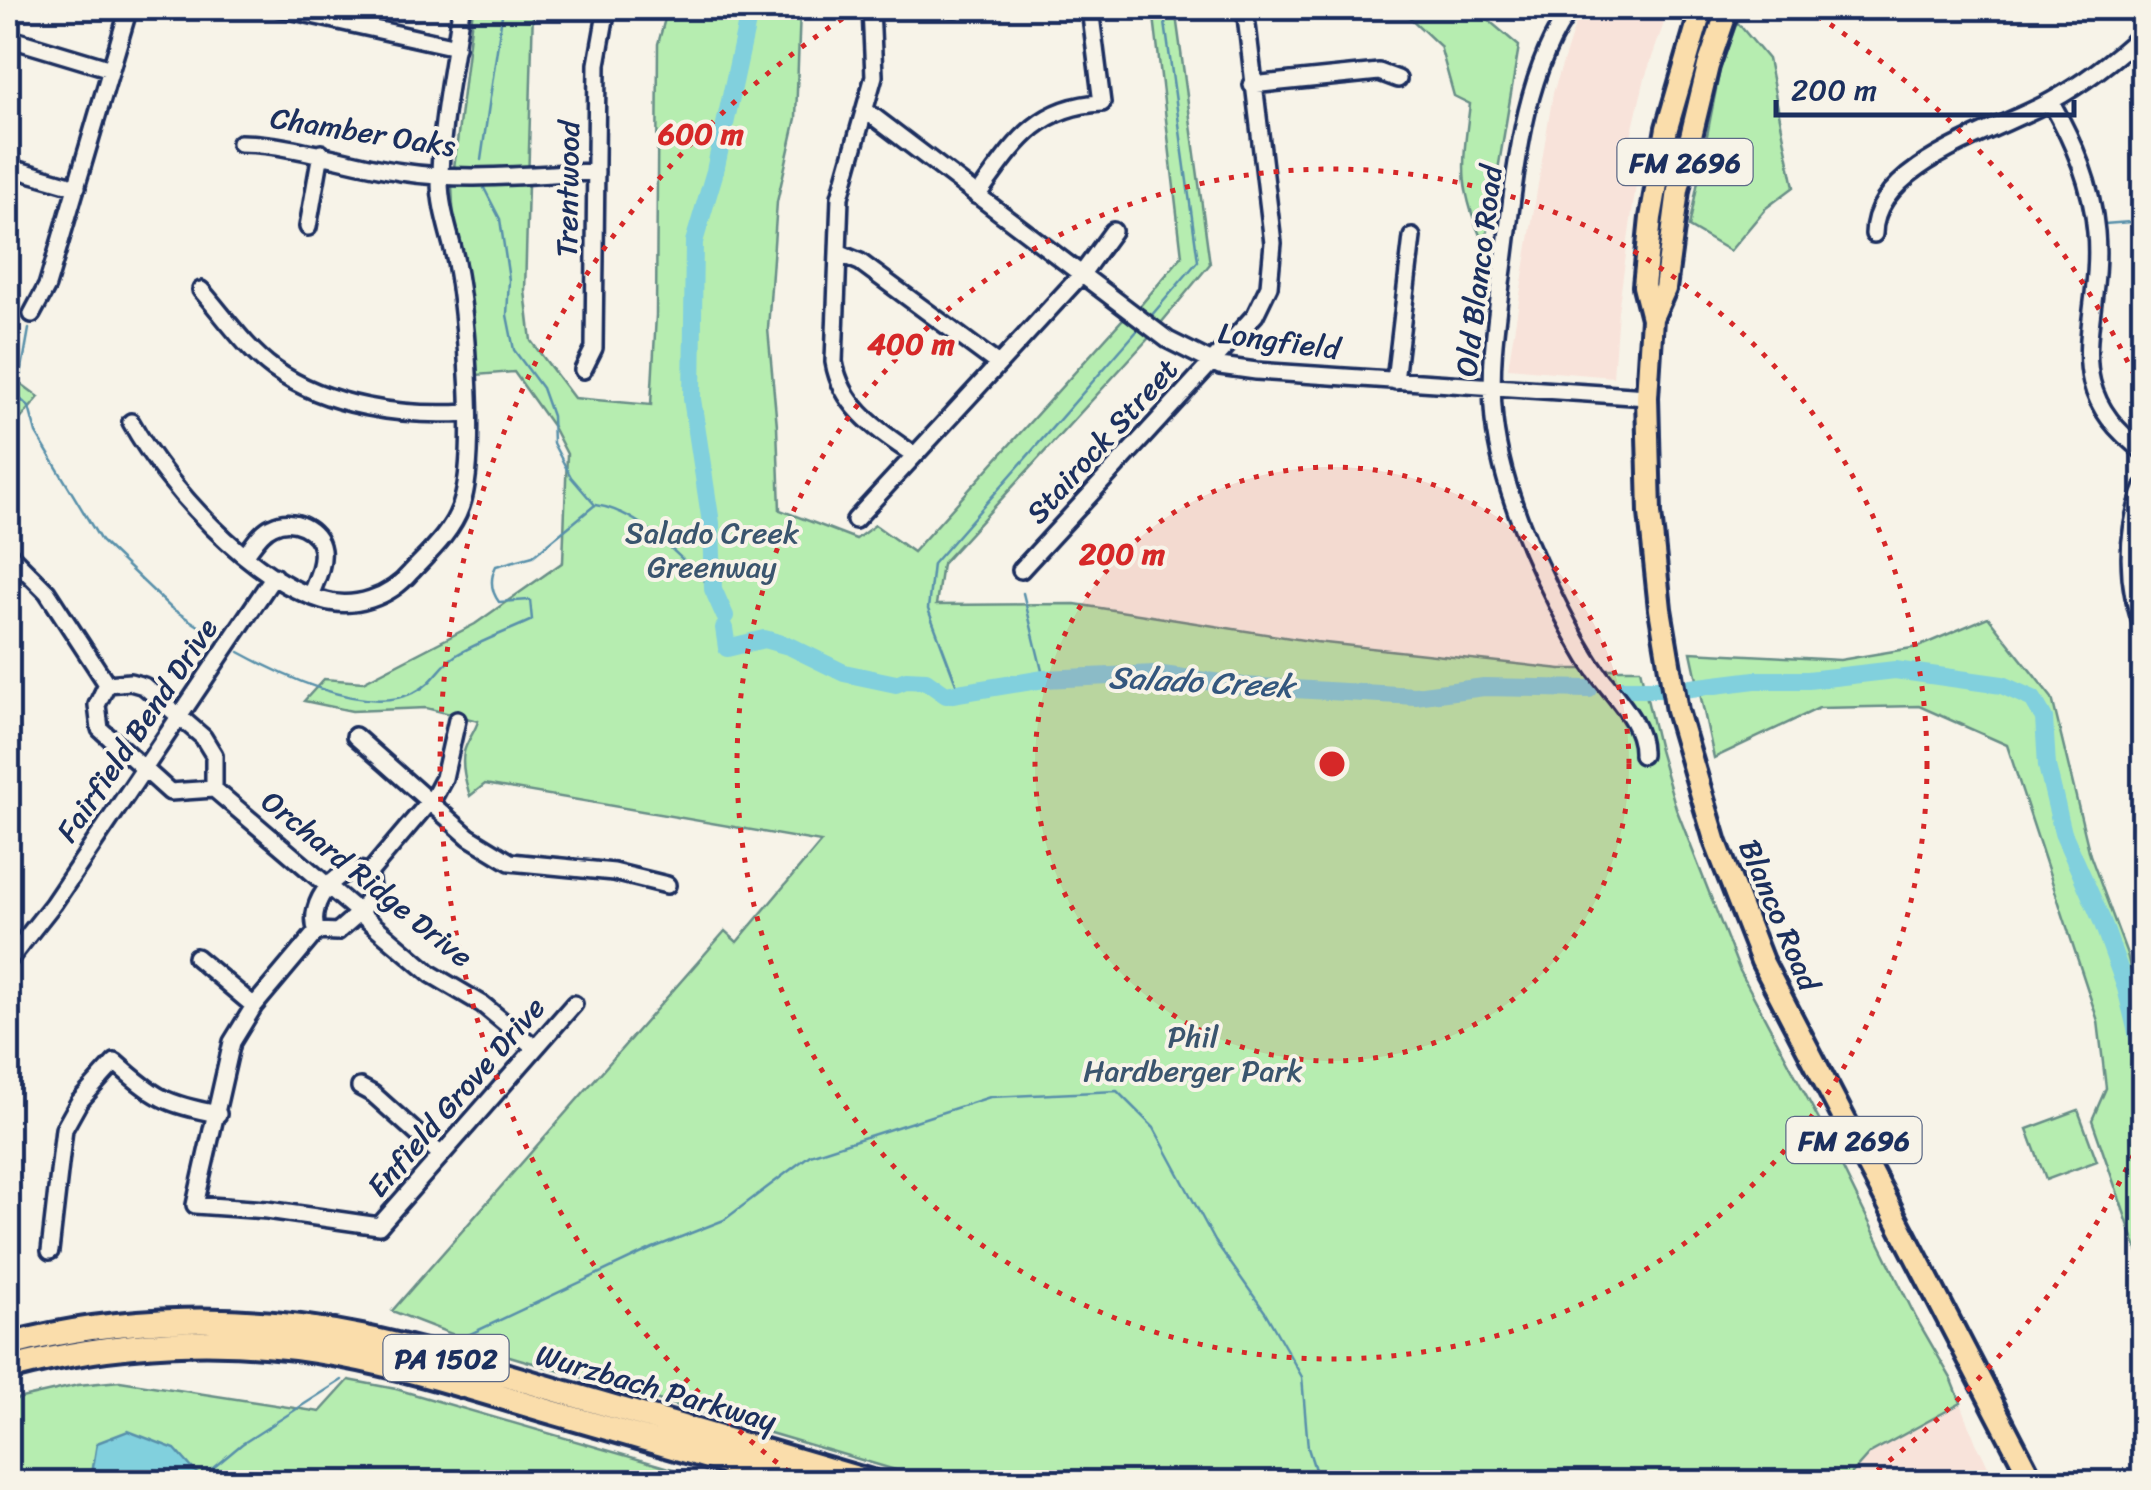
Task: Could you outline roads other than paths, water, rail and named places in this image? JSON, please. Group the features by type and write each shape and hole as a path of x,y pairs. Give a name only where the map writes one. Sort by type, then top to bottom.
{"highway":[{"name":"Wurzbach Parkway","path":"8,1345 91,1329 176,1322 250,1322 326,1330 457,1361 871,1482"},
{"name":"Wurzbach Parkway","path":"8,1369 104,1348 162,1344 304,1349 438,1378 794,1482"}],"main road":[{"name":"Blanco Road","path":"1702,8 1685,59 1658,172 1644,286 1652,318 1648,397 1650,512 1676,711 1731,888 1762,961 2033,1482"},
{"name":"Blanco Road","path":"1652,318 1665,289 1678,190 1708,66 1728,8"}],"street":[{"path":"32,314 48,286 130,8"},
{"path":"280,8 456,47"},
{"path":"131,422 178,491 202,518 274,576 310,596 349,604 374,599 404,581 444,536 462,505 466,483 462,306 440,177 461,8"},
{"name":"Trentwood","path":"583,370 594,348 598,64 606,8"},
{"path":"871,8 874,76 843,180 834,352 838,380 857,411 914,455"},
{"path":"976,196 1030,128 1067,108 1102,103 1090,8"},
{"name":"Stairock Street","path":"1021,570 1255,315 1272,275 1273,243 1245,8"},
{"name":"Old Blanco Road","path":"1572,8 1560,22 1541,67 1520,156 1491,387 1501,456 1534,556 1586,657 1639,730 1642,755"},
{"path":"1874,234 1881,207 1931,160 2051,102 2104,68 2144,32"},
{"path":"8,38 112,70"},
{"path":"1252,85 1378,72 1398,79"},
{"path":"2051,102 2086,176 2096,232 2096,282 2086,344 2092,383 2108,418 2144,452"},
{"name":"Longfield","path":"865,110 1168,340 1211,362 1256,371 1648,397"},
{"name":"Chamber Oaks","path":"240,143 268,143 398,172 440,177 596,172"},
{"path":"308,227 321,153"},
{"path":"8,168 77,187"},
{"path":"855,520 1080,275 1113,231"},
{"path":"1395,381 1412,237"},
{"path":"838,252 860,262 998,364"},
{"path":"201,290 261,358 302,387 359,404 429,414 467,413"},
{"path":"2144,487 2132,528 2130,558 2137,610 2144,630"},
{"path":"246,554 274,526 294,523 311,531 318,538 322,554 310,596"},
{"path":"8,552 47,592 106,684"},
{"name":"Fairfield Bend Drive","path":"8,961 45,915 274,576"},
{"path":"130,682 144,686 210,745 214,755 214,789 170,792 100,729 97,705 106,684 130,682"},
{"path":"50,1251 64,1129 78,1102 116,1062 152,1095 168,1104 218,1114 226,1057 240,1027 317,932 337,932 372,895 369,872 429,804 444,778 457,720"},
{"path":"355,736 479,845 510,862 614,872 667,885"},
{"name":"Orchard Ridge Drive","path":"214,789 430,974 482,1004 534,1048"},
{"path":"317,932 315,908 330,888 351,870 369,872"},
{"path":"196,957 254,1006"},
{"name":"Enfield Grove Drive","path":"218,1114 195,1205 307,1214 379,1226 574,1004"},
{"path":"360,1087 373,1094 440,1155"}],"water":[{"path":"128,1431 175,1449 201,1478 195,1482 91,1480 97,1443"}],"waterway":[{"path":"481,160 503,8"},
{"name":"Salado Creek","path":"725,616 713,589 711,523 692,399 694,242 715,171 750,8"},
{"path":"1151,316 1198,261 1163,8"},
{"path":"484,188 500,219 509,280 507,315 514,350 542,388 552,416 553,443 571,477 595,505 612,509 644,526 713,589"},
{"path":"2104,224 2144,221"},
{"path":"8,408 17,397 29,329"},
{"path":"960,694 928,609 933,564 1137,331"},
{"path":"8,388 29,407 36,433 101,541 171,608 214,636"},
{"path":"239,652 301,682 349,697 373,700 415,692 455,656 532,620 530,600 499,602 492,584 496,566 533,556 595,505"},
{"path":"1023,593 1044,679"},
{"name":"Salado Creek","path":"724,628 727,648 764,639 789,646 844,673 896,684 926,681 946,695 1044,679 1155,674 1243,686 1415,696 1484,687 1589,689"},
{"name":"Salado Creek","path":"1616,689 1683,689 1895,670 2002,685 2033,699 2044,718 2047,766 2063,833 2126,988 2144,1061"},
{"path":"449,1344 653,1248 724,1220 810,1155 990,1097 1117,1091 1154,1128 1215,1241 1265,1312 1302,1377 1308,1448 1319,1482"},
{"path":"201,1478 242,1444 342,1380"}],"park label":[{"name":"Salado Creek Greenway","path":"712,550"},
{"name":"Phil Hardberger Park","path":"1193,1054"}]}
